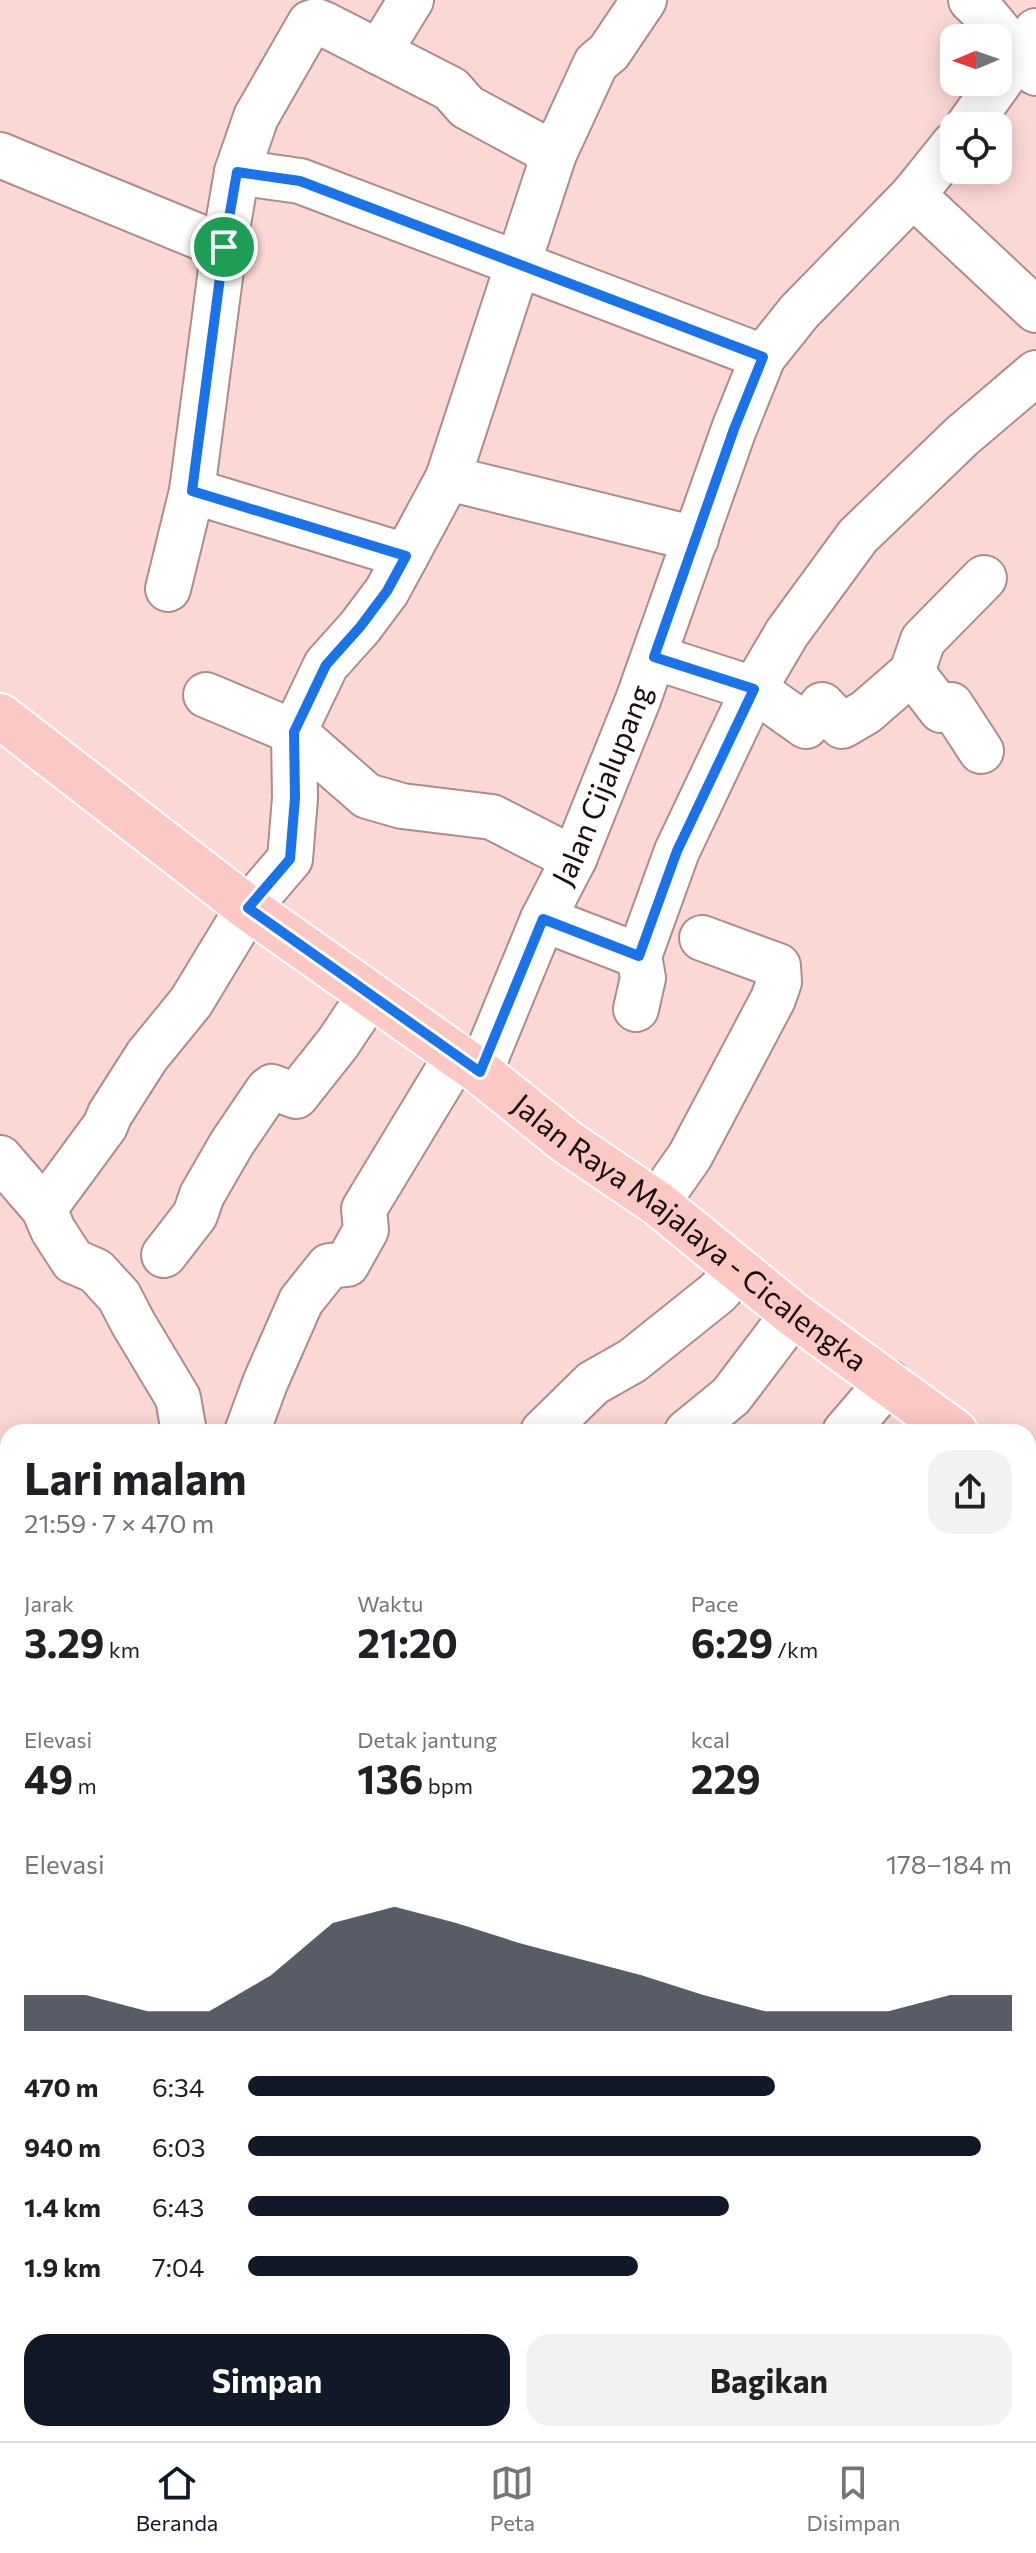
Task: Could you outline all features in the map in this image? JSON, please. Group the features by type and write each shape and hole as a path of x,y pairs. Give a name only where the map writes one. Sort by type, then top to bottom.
{"main road":[{"name":"Jalan Raya Majalaya - Cicalengka","path":"0,716 248,908 468,1064 567,1142 657,1203 793,1314 944,1424"}],"street":[{"path":"379,52 411,0"},
{"path":"44,1209 105,1126 147,1056 191,1002 248,908 290,859 295,798 294,732 326,665 387,591 448,478 554,154 596,63 609,52 644,0"},
{"path":"971,0 1030,54 980,112"},
{"path":"168,589 192,491 237,172 256,117 310,23 316,21 324,24 451,89 467,107 554,154"},
{"path":"0,155 224,247"},
{"name":"Jalan Cijalupang","path":"250,1424 301,1301 329,1266 347,1264 366,1230 364,1209 468,1064 574,859 654,657 763,357 799,312 913,195 940,161"},
{"path":"237,172 300,181 763,357"},
{"path":"913,195 1036,310"},
{"path":"636,1009 643,978 639,956 677,851 754,689 787,633 858,536 962,436 1036,373"},
{"path":"448,478 696,539"},
{"path":"192,491 406,556"},
{"path":"654,657 754,689 806,726 822,705 842,726 866,712 912,672 923,640 984,578"},
{"path":"912,672 941,710 951,705 981,751"},
{"path":"206,695 294,732 367,796 402,806 480,813 574,859"},
{"path":"543,919 639,956"},
{"path":"657,1203 690,1156 779,982 778,966 702,938"},
{"path":"164,1255 195,1215 202,1195 232,1143 268,1090 272,1087 296,1096 338,1043 370,995"},
{"path":"0,1158 44,1209 73,1261 96,1271 119,1296 178,1398 183,1424"},
{"path":"551,1424 593,1383 632,1361 717,1293 738,1271"},
{"path":"697,1424 731,1396 793,1314"},
{"path":"852,1424 888,1382"}],"route":[{"path":"237,172 300,181 763,357 734,429 654,657 754,689 677,851 639,956 543,919 480,1072 248,908 290,859 295,798 294,732 326,665 387,591 406,556 192,491 224,247 237,172"}]}
